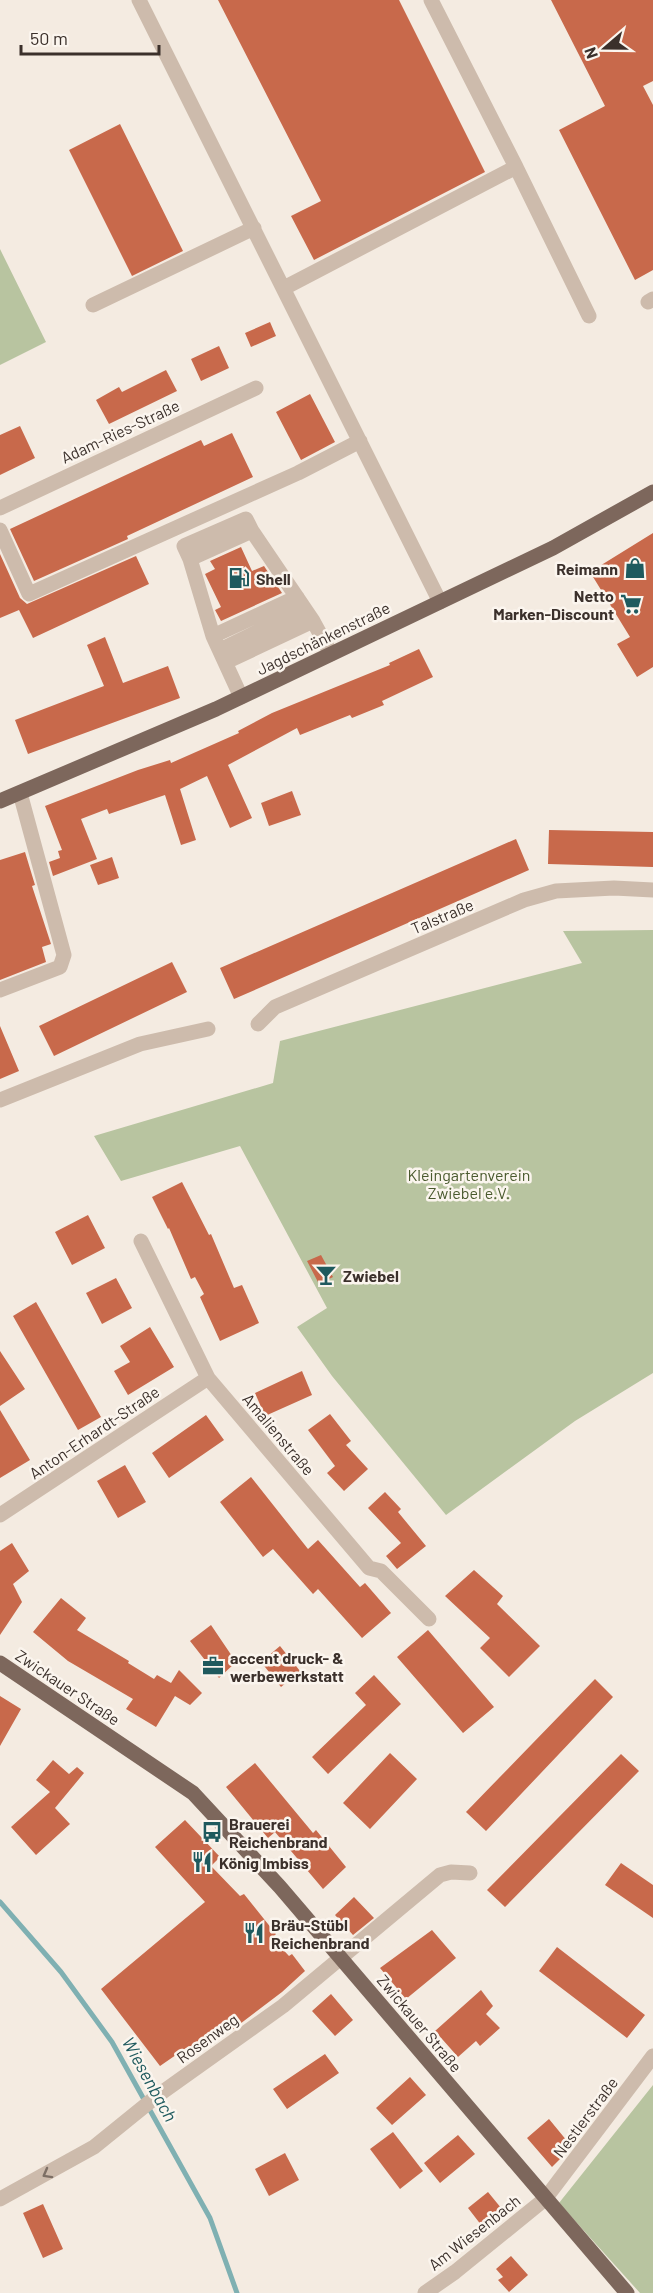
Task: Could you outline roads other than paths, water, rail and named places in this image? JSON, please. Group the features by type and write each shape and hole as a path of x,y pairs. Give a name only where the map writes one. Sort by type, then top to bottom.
{"main road":[{"name":"Jagdschänkenstraße","path":"0,801 201,716 553,548 653,492"},
{"name":"Zwickauer Straße","path":"0,1663 193,1793 341,1958 627,2293"}],"street":[{"path":"139,0 440,602"},
{"path":"431,0 516,167 588,316"},
{"path":"284,288 516,167"},
{"path":"93,305 254,228"},
{"name":"Adam-Ries-Straße","path":"0,508 256,388"},
{"path":"0,530 29,594 288,478 360,441"},
{"path":"241,697 220,649 190,559 252,531 305,609 331,654"},
{"path":"220,649 305,609"},
{"path":"220,649 305,609"},
{"path":"0,990 60,967 64,955 20,793"},
{"name":"Talstraße","path":"258,1024 275,1007 524,900 556,891 614,888 653,890"},
{"path":"0,1100 140,1044 208,1029"},
{"name":"Amalienstraße","path":"141,1241 208,1378 369,1568 381,1570 429,1619"},
{"name":"Anton-Erhardt-Straße","path":"0,1515 208,1378"},
{"name":"Rosenweg","path":"0,2199 94,2147 157,2096 283,2006 440,1875 451,1872 470,1873"},
{"name":"Nestlerstraße","path":"545,2199 653,2056"},
{"name":"Am Wiesenbach","path":"425,2293 455,2272 545,2199"}],"waterway":[{"name":"Wiesenbach","path":"0,1902 61,1972 112,2042 210,2218 237,2293"}],"place":[{"name":"Reimann","path":"635,568"},
{"name":"Shell","path":"239,578"},
{"name":"Netto Marken-Discount","path":"631,604"},
{"name":"Zwiebel","path":"326,1275"},
{"name":"accent druck- & werbewerkstatt","path":"213,1666"},
{"name":"Brauerei Reichenbrand","path":"212,1832"},
{"name":"König Imbiss","path":"202,1862"},
{"name":"Bräu-Stübl Reichenbrand","path":"254,1933"}],"park label":[{"name":"Kleingartenverein Zwiebel e.V.","path":"469,1183"}]}
